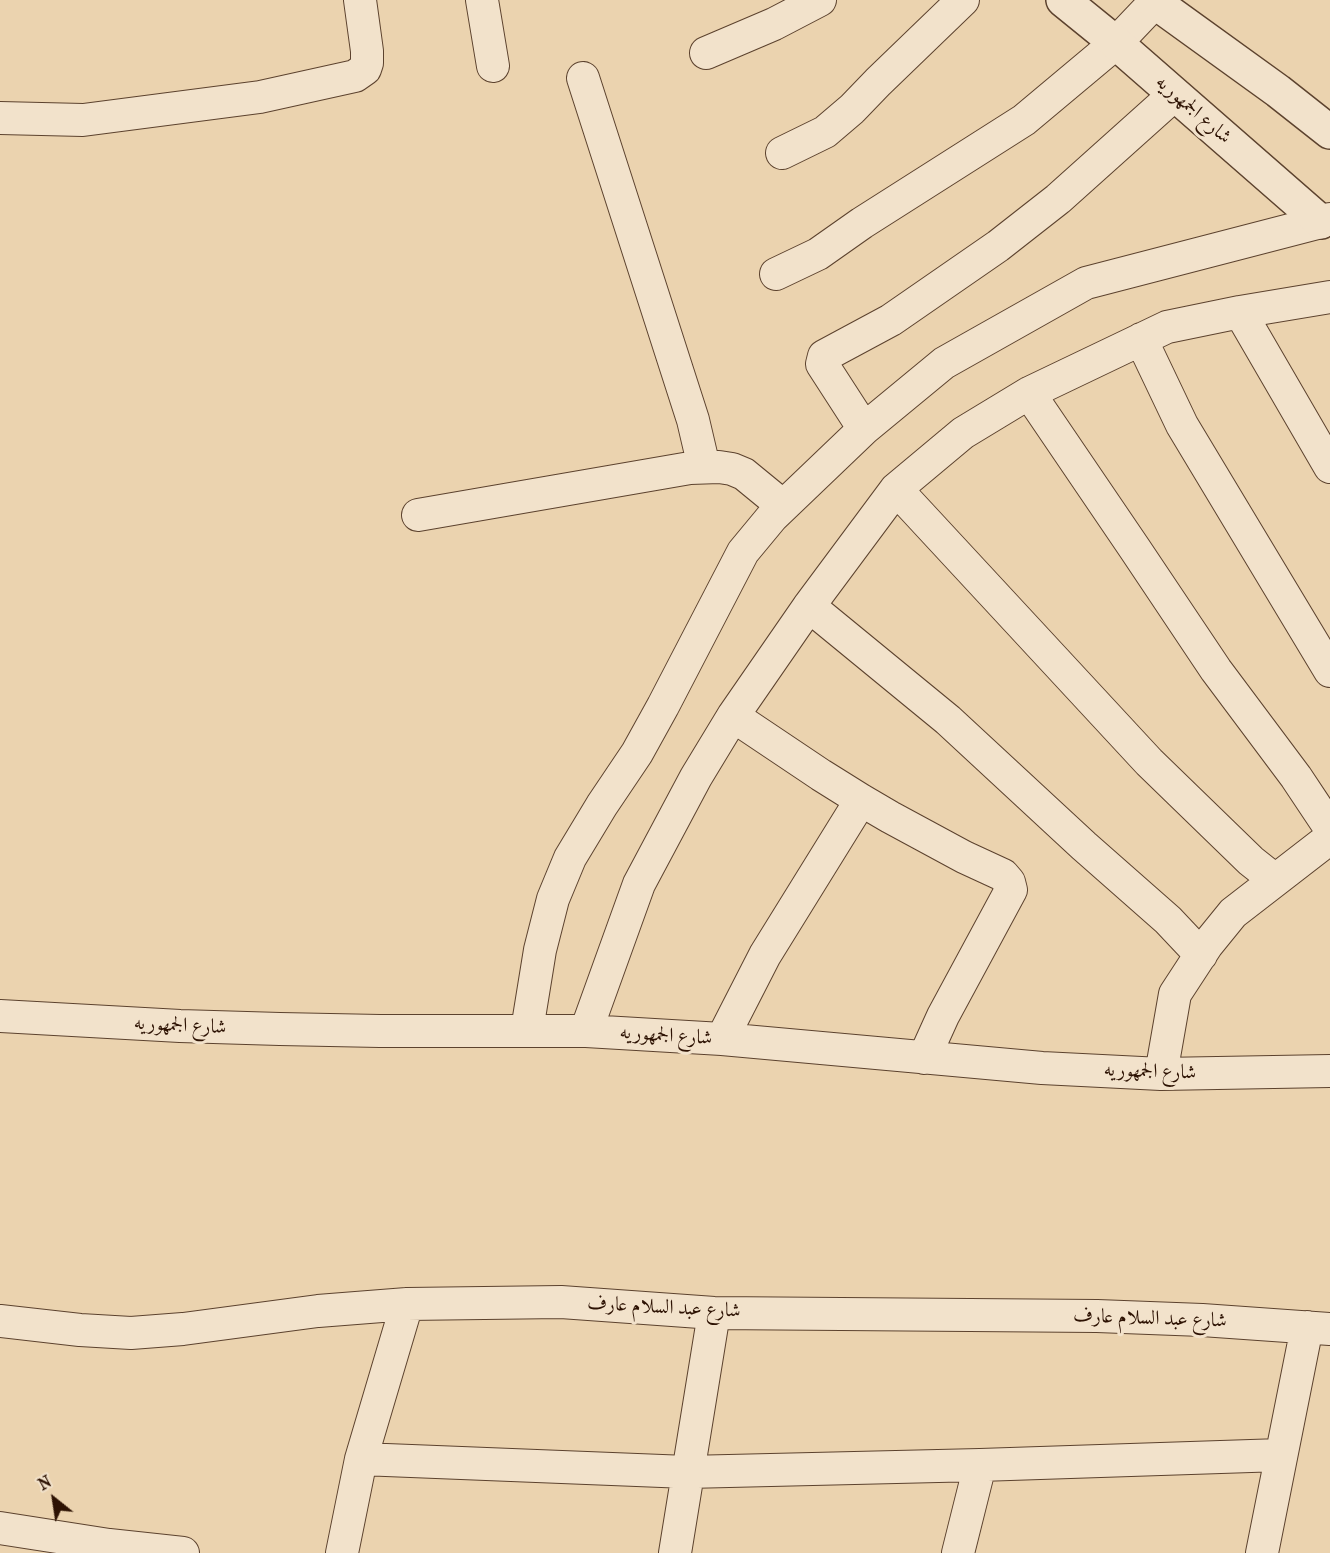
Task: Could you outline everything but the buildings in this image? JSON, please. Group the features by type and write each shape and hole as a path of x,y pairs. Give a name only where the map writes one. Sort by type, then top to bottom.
{"street":[{"path":"0,118 83,120 260,97 355,76 365,69 367,63 360,0"},
{"path":"482,0 493,66"},
{"path":"706,53 774,24 820,0"},
{"path":"782,153 825,132 852,109 963,0"},
{"name":"شارع الجمهوريه","path":"1063,0 1326,220"},
{"path":"776,274 818,254 862,223 1024,120 1116,43 1154,1 1217,45 1330,132"},
{"path":"583,78 693,420 704,467"},
{"path":"864,429 822,364 824,356 891,320 998,246 1058,199 1174,95"},
{"path":"527,1030 540,950 553,898 570,858 637,753 743,552 772,517 864,429 944,363 1086,283 1326,220"},
{"path":"586,1031 639,884 696,777 733,716 809,606 896,489 963,434 1029,393 1167,327 1330,297"},
{"path":"1240,312 1330,467"},
{"path":"1141,339 1182,425 1330,671"},
{"path":"1029,393 1216,670 1296,777 1330,828"},
{"path":"418,515 690,468 719,466 744,474 783,506"},
{"path":"896,489 1149,762 1251,861 1275,880"},
{"path":"809,606 948,720 1083,846 1168,920 1201,955"},
{"path":"733,716 861,800 1003,875 1009,882 1011,890 943,1016 924,1058"},
{"path":"722,1039 765,955 861,800"},
{"path":"1161,1074 1175,994 1207,945 1233,913 1330,838"},
{"name":"شارع الجمهوريه","path":"0,1016 269,1029 586,1031 722,1039 1042,1068 1161,1074 1330,1071"},
{"name":"شارع عبد السلام عارف","path":"0,1321 131,1333 183,1329 318,1311 407,1304 561,1302 714,1312 1097,1316 1318,1328"},
{"path":"342,1553 361,1459 407,1304"},
{"path":"675,1553 714,1312"},
{"path":"1262,1553 1281,1455 1318,1328"},
{"path":"361,1459 687,1472 1281,1455"},
{"path":"958,1553 980,1465"},
{"path":"0,1528 109,1545 183,1553"}]}
